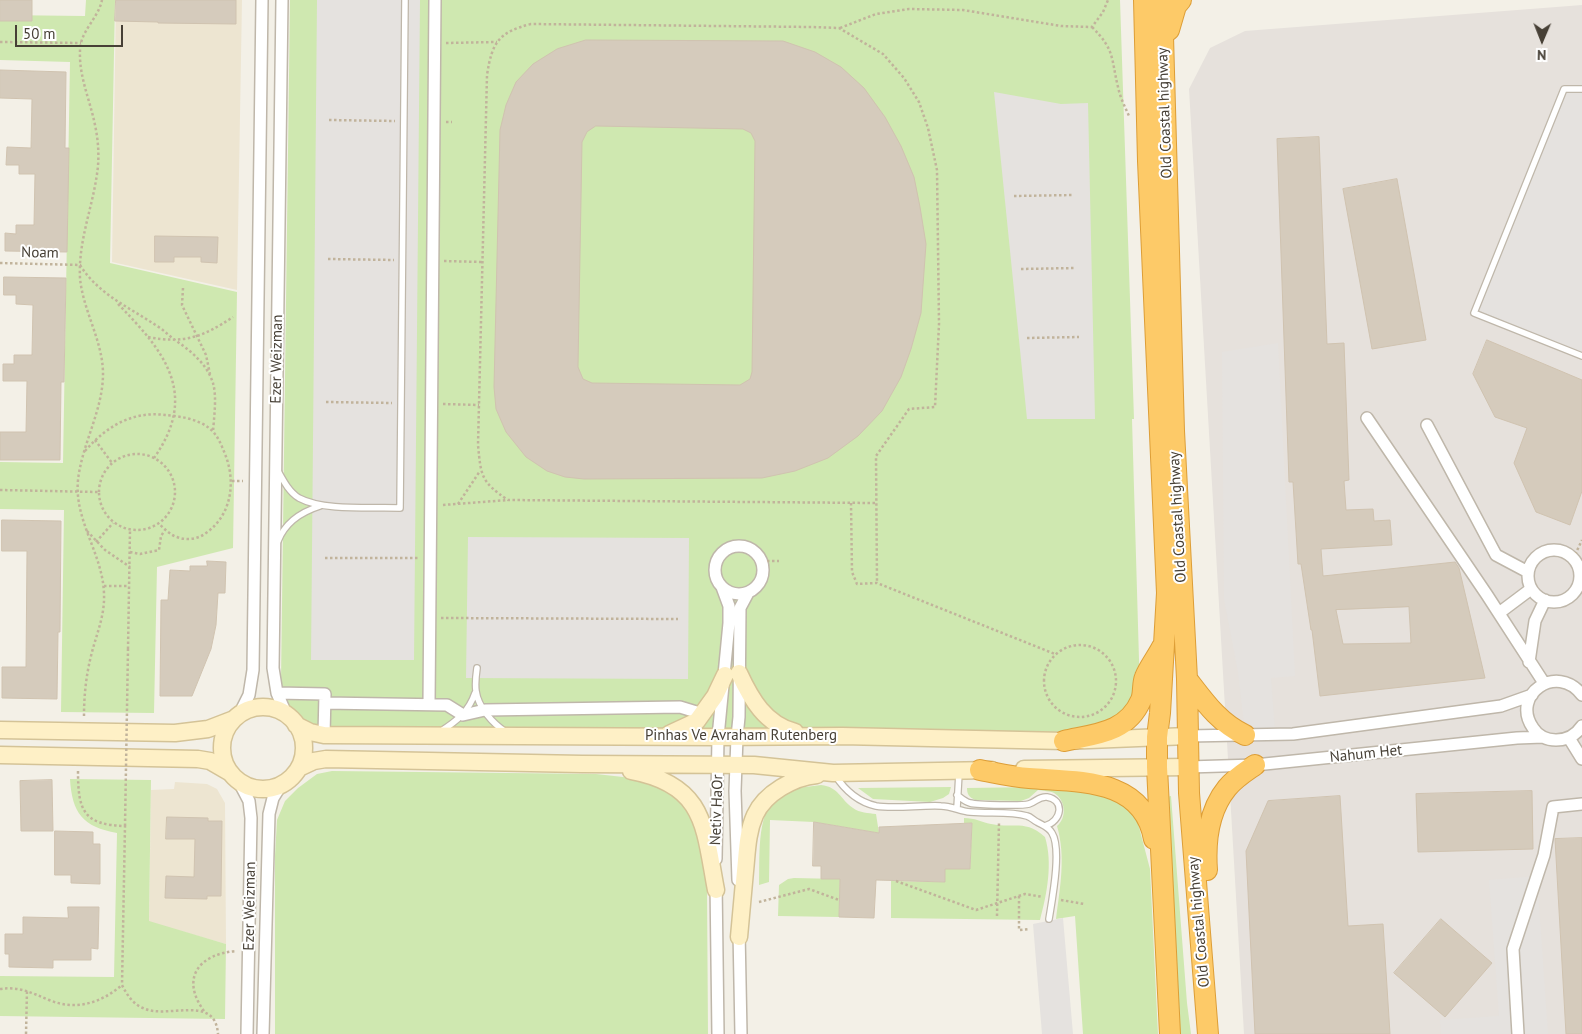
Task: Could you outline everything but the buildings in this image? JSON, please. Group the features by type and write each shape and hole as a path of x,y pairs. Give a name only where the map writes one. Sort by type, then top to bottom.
{"highway":[{"name":"Old Coastal highway","path":"1144,0 1148,171 1167,593 1157,737 1157,767 1170,1034"},
{"name":"Old Coastal highway","path":"1162,0 1174,431 1186,679 1188,767 1210,1034"},
{"path":"1165,99 1168,38 1171,20 1176,6 1181,0"},
{"path":"1064,741 1106,732 1118,727 1131,718 1141,699 1145,677 1165,643"},
{"path":"1186,679 1208,707 1231,729 1245,735"},
{"path":"1210,1034 1212,955 1206,856 1208,828 1227,788 1255,765"},
{"path":"980,770 1021,778 1090,783 1108,786 1126,794 1145,813 1152,831 1163,892"}],"main road":[{"path":"666,736 697,721 732,674 761,711 780,727 806,736"},
{"path":"0,730 182,732 214,727 251,709 264,708 276,710 292,720 303,742 303,756 299,768 281,785 269,788 256,788 210,761 198,759 0,755"},
{"path":"234,776 222,754 222,741 227,729 237,717"},
{"name":"Pinhas Ve Avraham Rutenberg","path":"292,720 310,732 324,735 806,736 1064,741 1188,736"},
{"name":"Pinhas Ve Avraham Rutenberg","path":"299,768 314,761 326,759 754,765 833,773 1188,767"},
{"path":"582,764 634,771 656,777 676,786 690,799 699,813 705,829 716,890"},
{"path":"739,937 748,841 756,813 774,792 791,782 809,776 833,773"}],"street":[{"name":"Ezer Weizman","path":"237,717 249,695 253,670 262,0"},
{"name":"Ezer Weizman","path":"282,0 273,668 277,692 292,720"},
{"path":"430,704 434,0"},
{"path":"1367,418 1499,613 1544,684"},
{"path":"1427,425 1496,555 1528,572"},
{"path":"742,545 750,548 757,553 762,561 764,569 763,578 758,585 748,592 732,593 722,587 717,581 715,564 722,552 729,547 742,545"},
{"path":"1559,550 1567,553 1574,559 1580,574 1579,583 1569,596 1562,600 1545,600 1531,589 1528,581 1528,572 1531,564 1542,552 1559,550"},
{"name":"Netiv HaOr","path":"722,587 729,606 732,674 739,717 736,791 741,1034"},
{"path":"1499,613 1531,589"},
{"name":"Netiv HaOr","path":"718,1034 716,791 718,737 732,674 740,608 748,592"},
{"path":"1529,662 1535,621 1545,600"},
{"path":"1544,737 1535,731 1527,714 1528,704 1537,688 1553,681 1562,681 1570,684 1582,695"},
{"path":"277,692 325,694 324,735"},
{"name":"Nahum Het","path":"1188,736 1293,734 1501,706 1532,695"},
{"path":"325,703 447,704 463,715 485,710 680,707 703,714"},
{"path":"1582,726 1575,734 1568,738 1582,759"},
{"name":"Nahum Het","path":"1188,767 1255,765 1517,738 1544,737 1552,740 1568,738"},
{"name":"Ezer Weizman","path":"234,776 249,801 251,818 247,1034"},
{"name":"Ezer Weizman","path":"264,1034 269,818 272,802 281,785"},
{"path":"1518,1034 1513,949 1544,855 1553,807 1582,804"}],"lane":[{"path":"282,20 288,0"},
{"path":"275,548 282,530 310,509 320,506 400,508 405,0"},
{"path":"1582,89 1564,89 1474,313 1582,356"},
{"path":"276,468 289,489 298,498 320,506"},
{"path":"476,668 478,701 498,727 512,736"},
{"path":"434,736 463,715 472,702 476,690"},
{"path":"957,808 959,770"},
{"path":"833,773 852,794 863,801 877,806 943,806 968,812 1029,816 1045,826 1052,833 1056,844 1055,884 1049,919"},
{"path":"957,795 970,803 1026,805 1042,797 1051,798 1058,805 1059,814 1054,822 1045,826"}],"path":[{"path":"83,731 87,675 103,616 104,586 98,560 84,528 78,491 79,473 100,396 103,373 100,355 83,296 80,265 83,231 95,185 98,155 96,125 82,74 80,55 81,43 86,29 98,14 102,0"},
{"path":"1092,27 1103,12 1108,0"},
{"path":"508,500 491,489 480,471 478,445 487,75 490,55 499,38 515,28 531,24 839,28 876,14 909,9 963,10 1061,26 1092,27 1104,38 1111,51 1118,89 1131,121"},
{"path":"839,28 883,54 904,78 919,102 928,128 937,170 939,324 935,408 909,409 876,456 877,583"},
{"path":"0,42 81,43"},
{"path":"434,43 497,42"},
{"path":"329,120 404,121"},
{"path":"434,122 452,122"},
{"path":"1014,196 1074,195"},
{"path":"328,259 402,260"},
{"path":"433,261 482,262"},
{"name":"Noam","path":"0,264 80,265"},
{"path":"80,265 92,280 114,300 148,337 169,371 175,395 175,416 166,439 154,458"},
{"path":"1021,269 1076,268"},
{"path":"183,288 182,305 206,355 215,392 214,432"},
{"path":"114,300 184,345 199,360 210,376"},
{"path":"148,337 175,340 197,337 233,316"},
{"path":"1027,338 1079,338"},
{"path":"326,402 401,404"},
{"path":"432,404 479,405"},
{"path":"84,452 114,424 132,417 152,414 175,416 198,422 214,432 222,446 231,474 231,492 227,505 215,526 192,539 181,539 159,524"},
{"path":"95,440 112,463"},
{"path":"131,454 143,454 154,458 168,470 174,481 175,493 170,511 159,524 142,530 130,530 113,523 102,510 98,492 102,474 112,463 119,458 131,454"},
{"path":"458,504 480,471"},
{"path":"0,490 98,492"},
{"path":"431,506 508,500 875,503"},
{"path":"851,503 852,572 857,584 877,583 1055,654"},
{"path":"96,542 113,523"},
{"path":"84,528 96,542 130,568"},
{"path":"130,552 140,554 159,550 161,536 165,529"},
{"path":"130,530 122,985 134,1002 149,1011 194,1010 205,1012"},
{"path":"1574,559 1582,540"},
{"path":"324,558 430,558"},
{"path":"762,561 779,560"},
{"path":"104,586 129,586"},
{"path":"430,618 678,619"},
{"path":"1086,645 1097,649 1107,656 1114,667 1115,691 1109,702 1100,711 1088,716 1076,717 1064,713 1054,706 1047,696 1044,680 1048,663 1055,654 1069,646 1086,645"},
{"path":"79,756 78,787 83,809 88,816 102,824 125,826"},
{"path":"997,916 999,814"},
{"path":"896,881 976,910 1025,894 1084,904"},
{"path":"759,902 809,889 839,900"},
{"path":"1019,896 1019,930 1029,929"},
{"path":"218,1034 213,1018 205,1012 194,994 194,976 204,961 212,956 222,953 249,952"},
{"path":"0,989 27,990 59,1003 77,1006 101,1000 122,985"},
{"path":"26,1034 27,990"}],"shaded area":[{"path":"116,0 242,0 237,290 112,262"},
{"path":"317,0 420,0 414,660 311,660"},
{"path":"1582,5 1582,1034 1244,1034 1189,89 1210,48 1245,31"},
{"path":"1564,89 1582,89 1582,356 1474,313"},
{"path":"994,92 1061,104 1088,103 1095,419 1027,419"},
{"path":"1278,343 1295,676 1271,678 1275,732 1245,733 1238,672 1224,599 1222,352"},
{"path":"468,537 689,538 688,679 466,678"},
{"path":"175,782 207,784 217,789 225,803 226,944 149,922 151,790 174,789"},
{"path":"1537,876 1548,1034 1441,1034 1440,1020 1499,1016 1489,880"},
{"path":"1063,918 1073,1034 1042,1034 1033,924"}],"green space":[{"path":"86,0 115,0 110,263 237,292 233,548 157,567 154,713 61,712 64,510 0,509 0,462 63,463 70,62 0,60 0,15 85,16"},
{"path":"290,0 1120,0 1134,419 1132,419 1140,694 1116,726 1067,738 315,726 299,720 285,705 281,680"},
{"path":"332,771 596,774 632,778 660,786 680,801 694,821 702,852 707,888 708,1034 275,1034 275,856 277,820 285,801 298,788 317,774"},
{"path":"70,779 151,780 149,921 226,944 225,1019 0,1016 0,976 114,977 117,833 96,827 82,816 73,801"},
{"path":"821,785 832,788 856,810 876,814 879,833 814,822 770,820 769,882 759,885 760,838 765,815 770,805 776,798 786,792 797,788"},
{"path":"951,787 949,794 930,802 873,799 858,788"},
{"path":"1037,787 1108,792 1134,808 1150,869 1158,1034 1083,1034 1075,916 1056,919 1062,861 1057,826 1064,814 1063,804 1058,796 1052,792 1038,790 1029,798 1021,801 975,800 967,792 967,788"},
{"path":"1171,796 1191,1034 1180,1034 1166,797"},
{"path":"964,818 999,825 1025,826 1038,831 1045,837 1049,868 1047,889 1040,920 891,918 891,881 944,882 945,869 970,869 972,823 964,823"},
{"path":"788,879 840,879 839,917 778,916 779,885"}]}
